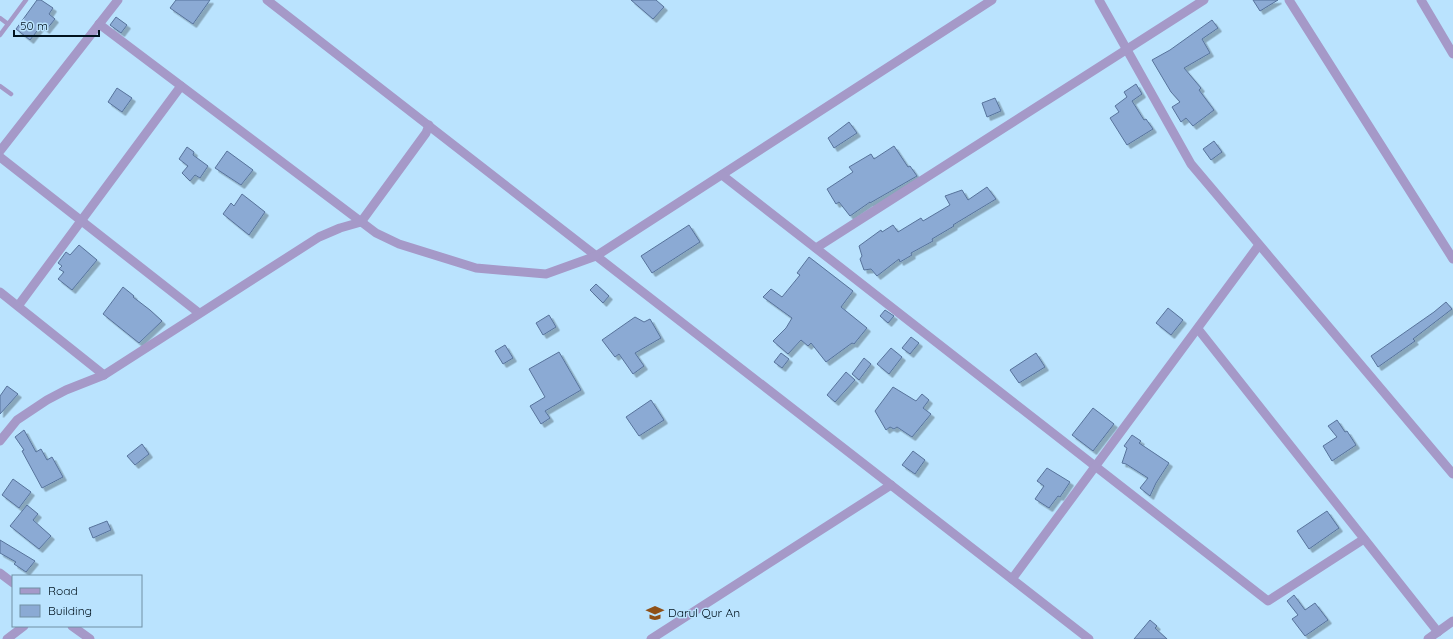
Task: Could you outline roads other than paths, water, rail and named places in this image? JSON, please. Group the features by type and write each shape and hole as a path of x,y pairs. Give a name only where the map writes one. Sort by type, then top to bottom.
{"street":[{"path":"0,151 118,0"},
{"path":"267,0 1089,639"},
{"path":"99,24 376,233 399,244 476,268 546,274 596,256 992,0"},
{"path":"1099,0 1191,164 1453,474"},
{"path":"816,248 1204,0"},
{"path":"1289,0 1453,259"},
{"path":"1421,0 1453,54"},
{"path":"18,306 182,86"},
{"path":"0,441 16,420 47,400 66,390 104,375 319,237 340,228 361,222 426,133 429,125"},
{"path":"0,157 199,313"},
{"path":"722,175 1268,601 1364,539"},
{"path":"1012,579 1260,245"},
{"path":"0,292 104,375"},
{"path":"1198,329 1438,632"},
{"path":"651,639 891,485"},
{"path":"0,573 12,582"},
{"path":"1428,639 1453,621"},
{"path":"8,639 23,627"},
{"path":"73,627 90,639"}],"lane":[{"path":"0,35 26,0"},
{"path":"0,18 8,24"},
{"path":"0,86 12,94"}],"place":[{"name":"Darul Qur An","path":"655,613"}]}
